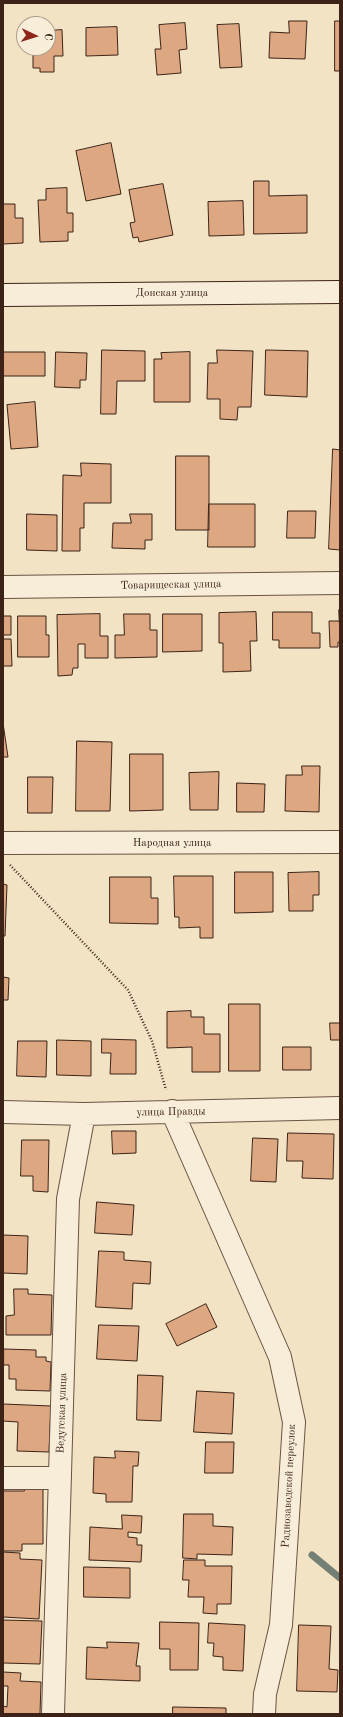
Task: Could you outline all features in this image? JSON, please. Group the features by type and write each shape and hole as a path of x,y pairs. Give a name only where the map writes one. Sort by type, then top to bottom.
{"street":[{"name":"Донская улица","path":"3,295 340,292"},
{"name":"Товарищеская улица","path":"3,587 340,583"},
{"name":"Народная улица","path":"3,843 340,842"},
{"name":"улица Правды","path":"3,1112 84,1114 340,1108"},
{"name":"Радиозаводской переулок","path":"172,1112 280,1357 294,1422 281,1625 265,1694 264,1714"},
{"name":"Ведугская улица","path":"54,1714 68,1199 84,1114"},
{"path":"3,1478 60,1478"}],"path":[{"path":"8,864 128,990 152,1041 172,1112"}],"building":[{"path":"289,21 307,21 305,59 269,58 270,32 289,33"},
{"path":"335,21 340,21 340,71 335,71"},
{"path":"185,23 187,49 179,50 181,73 157,75 155,49 161,49 159,25"},
{"path":"239,24 242,67 220,68 217,25"},
{"path":"117,27 118,55 86,56 86,28"},
{"path":"56,30 62,30 63,56 56,56"},
{"path":"33,56 54,56 54,72 40,72 40,68 33,68"},
{"path":"111,143 121,194 86,201 76,151"},
{"path":"254,181 269,181 269,196 307,195 307,233 254,234"},
{"path":"163,184 173,235 139,242 138,237 133,238 130,223 135,222 129,190"},
{"path":"67,188 67,213 73,213 73,232 68,232 68,241 40,242 38,200 46,200 46,189"},
{"path":"243,201 244,235 209,236 208,202"},
{"path":"3,204 15,204 15,218 23,218 23,243 3,244"},
{"path":"102,350 145,351 145,381 117,381 116,414 101,414"},
{"path":"217,350 253,351 251,407 238,407 237,420 220,419 220,399 207,399 208,363 217,363"},
{"path":"266,350 308,351 307,397 265,395"},
{"path":"3,352 45,352 45,376 3,376"},
{"path":"56,352 87,353 86,380 80,380 80,388 55,387"},
{"path":"190,352 190,402 154,402 154,359 162,359 161,353"},
{"path":"35,402 38,447 11,449 7,405"},
{"path":"333,449 340,450 340,550 329,549"},
{"path":"176,456 209,456 209,530 176,530"},
{"path":"81,463 111,464 111,503 84,503 84,528 80,528 80,551 62,551 63,475 81,476"},
{"path":"209,504 255,504 255,547 208,547"},
{"path":"288,511 316,511 315,538 287,538"},
{"path":"27,514 57,515 57,551 27,550"},
{"path":"130,514 152,514 152,540 145,540 145,549 112,548 113,523 131,523"},
{"path":"339,610 340,642 338,642 338,647 330,647 329,621 339,621"},
{"path":"256,612 257,641 250,641 251,671 223,672 223,643 219,643 219,613"},
{"path":"273,612 312,612 312,633 320,633 320,648 279,648 279,640 273,640"},
{"path":"100,614 100,636 108,636 108,658 85,658 85,644 78,644 78,668 73,668 72,675 58,676 57,615"},
{"path":"124,614 150,614 150,630 157,630 157,657 115,658 115,635 124,635"},
{"path":"163,614 202,614 202,651 163,652"},
{"path":"3,616 11,616 11,635 3,635"},
{"path":"18,616 46,616 46,635 49,635 49,657 18,657"},
{"path":"3,639 11,639 12,666 3,666"},
{"path":"3,723 8,757 3,757"},
{"path":"77,741 112,742 110,811 76,811"},
{"path":"130,754 163,754 163,810 130,811"},
{"path":"302,766 320,766 319,812 285,811 286,775 302,775"},
{"path":"219,772 218,810 190,810 189,773"},
{"path":"28,777 53,777 52,813 28,813"},
{"path":"237,783 265,784 264,812 237,812"},
{"path":"235,872 273,872 273,912 235,913"},
{"path":"319,872 319,895 313,895 313,911 289,911 288,873"},
{"path":"174,876 213,876 213,938 200,938 200,927 179,928 179,917 175,917"},
{"path":"110,877 151,877 151,898 158,898 158,924 110,923"},
{"path":"3,884 7,885 5,936 3,936"},
{"path":"3,977 9,978 8,1000 3,1000"},
{"path":"229,1004 260,1004 260,1071 229,1071"},
{"path":"191,1011 191,1017 204,1017 204,1034 220,1034 220,1072 192,1072 192,1047 167,1048 167,1012"},
{"path":"330,1023 340,1023 340,1040 331,1040"},
{"path":"102,1039 136,1040 136,1074 110,1074 111,1053 102,1053"},
{"path":"57,1040 91,1041 91,1076 57,1075"},
{"path":"18,1041 47,1041 46,1077 17,1076"},
{"path":"283,1047 311,1047 311,1070 283,1070"},
{"path":"112,1131 136,1131 136,1153 113,1154"},
{"path":"288,1133 334,1134 333,1179 302,1178 303,1161 287,1161"},
{"path":"253,1138 278,1139 276,1182 251,1181"},
{"path":"22,1140 49,1140 48,1192 33,1191 33,1176 21,1176"},
{"path":"97,1202 134,1205 132,1235 95,1233"},
{"path":"3,1235 28,1236 27,1274 3,1273"},
{"path":"99,1251 124,1252 124,1260 151,1262 150,1284 133,1283 132,1309 96,1307"},
{"path":"14,1289 28,1289 28,1294 52,1295 51,1335 6,1335 6,1316 14,1315"},
{"path":"206,1304 217,1327 177,1346 166,1324"},
{"path":"99,1325 139,1326 137,1361 97,1359"},
{"path":"4,1349 36,1350 36,1357 46,1357 46,1361 51,1362 50,1391 16,1390 16,1379 9,1379 9,1365 4,1365"},
{"path":"138,1375 163,1376 161,1421 137,1420"},
{"path":"197,1391 234,1393 232,1434 194,1432"},
{"path":"3,1404 51,1406 49,1452 17,1451 18,1422 3,1421"},
{"path":"206,1442 234,1442 233,1473 205,1473"},
{"path":"115,1451 139,1452 138,1466 133,1466 132,1502 106,1502 106,1494 93,1493 94,1457 115,1458"},
{"path":"24,1486 43,1486 43,1544 22,1544 22,1551 3,1551 3,1491 24,1491"},
{"path":"184,1514 213,1514 213,1526 233,1527 232,1555 197,1554 197,1559 183,1558"},
{"path":"122,1515 142,1516 141,1533 128,1532 128,1537 137,1538 137,1545 142,1545 141,1562 89,1560 90,1527 122,1529"},
{"path":"3,1552 20,1553 20,1559 42,1560 39,1619 3,1617"},
{"path":"184,1560 205,1560 205,1566 232,1566 231,1604 217,1604 217,1614 203,1613 204,1597 188,1597 189,1580 183,1580"},
{"path":"84,1567 130,1568 130,1598 84,1597"},
{"path":"3,1620 42,1621 40,1664 3,1663"},
{"path":"160,1622 199,1623 198,1670 170,1670 170,1649 160,1649"},
{"path":"209,1623 245,1625 243,1671 223,1670 223,1657 213,1656 214,1643 208,1643"},
{"path":"299,1625 331,1626 329,1669 338,1670 337,1692 297,1691"},
{"path":"107,1642 139,1643 136,1666 140,1666 140,1681 86,1679 87,1647 107,1648"},
{"path":"3,1672 21,1673 20,1681 41,1682 40,1714 3,1714 3,1706 7,1707 8,1686 3,1686"},
{"path":"173,1707 226,1708 226,1714 173,1714"}],"waterway":[{"path":"312,1555 340,1578"}]}
